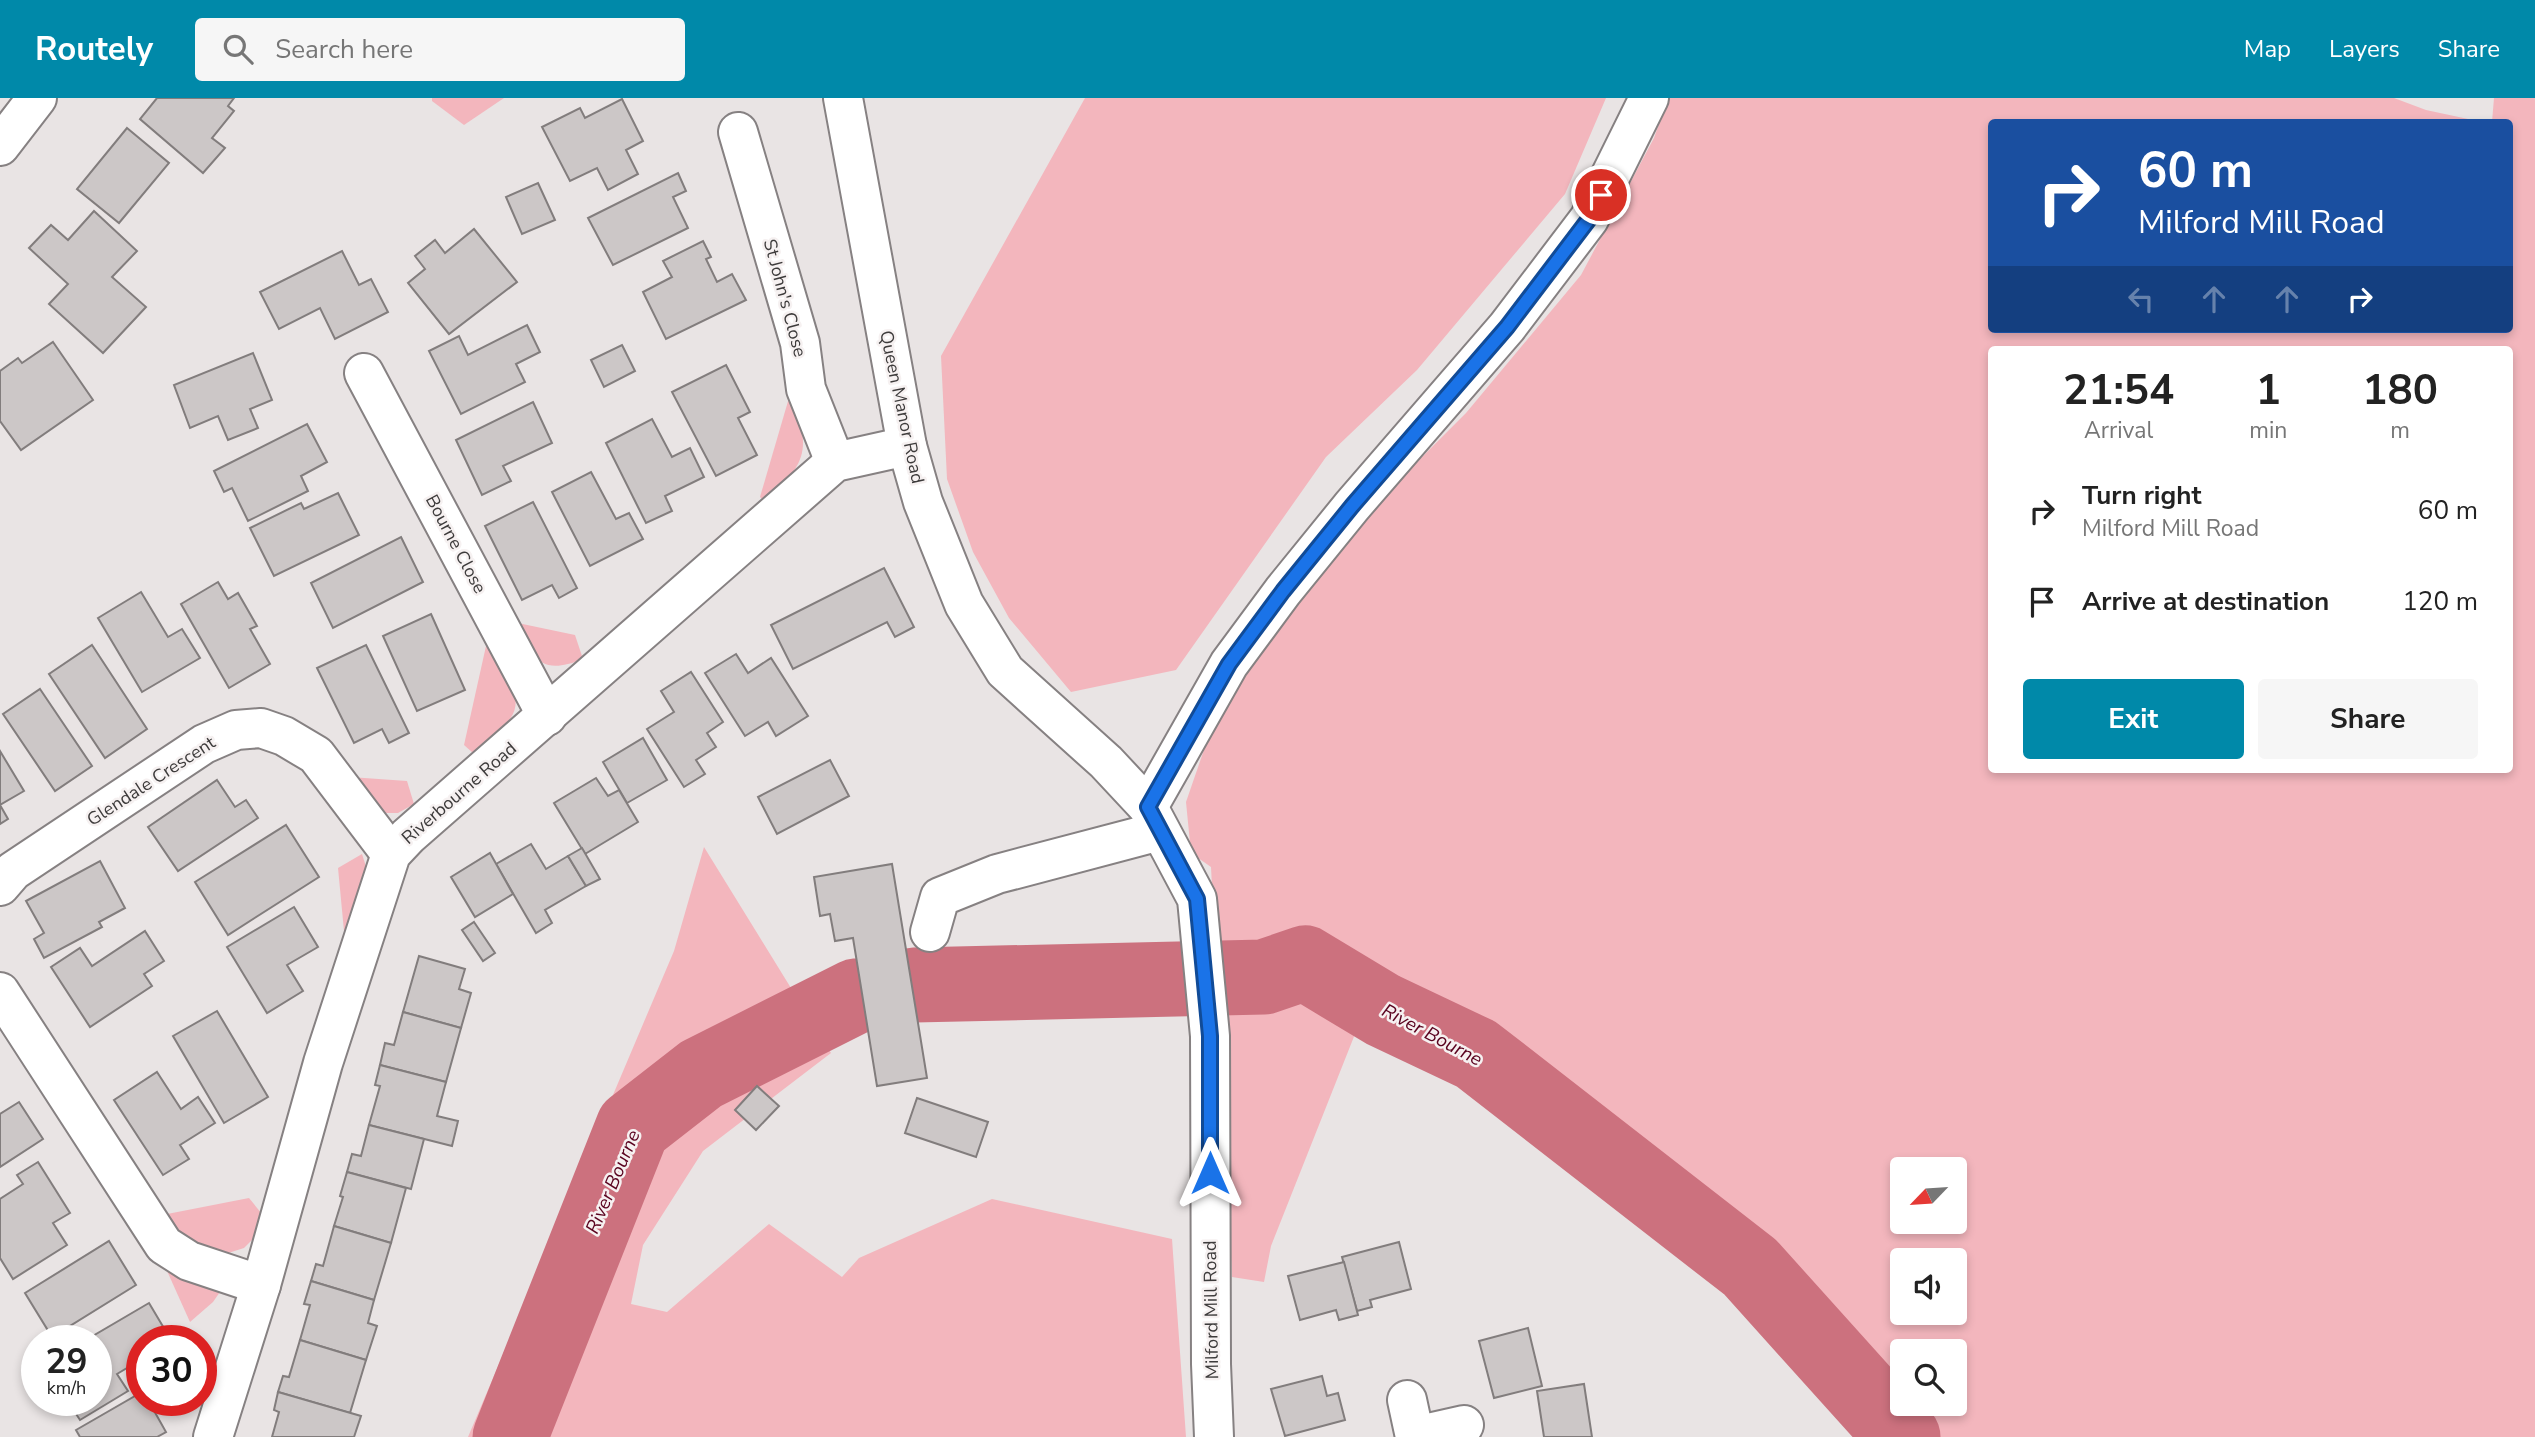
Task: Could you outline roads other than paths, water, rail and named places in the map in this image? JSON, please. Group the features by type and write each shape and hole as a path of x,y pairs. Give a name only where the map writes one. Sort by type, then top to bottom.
{"street":[{"path":"0,146 37,98"},
{"name":"Queen Manor Road","path":"843,98 907,446 923,502 964,604 1004,671 1098,754 1154,819"},
{"path":"930,932 940,897 1154,819 1229,664 1283,591 1352,506 1507,327 1589,219 1649,98"},
{"name":"St John's Close","path":"738,132 800,343 806,388 835,462"},
{"name":"Bourne Close","path":"364,373 547,716"},
{"name":"Riverbourne Road","path":"212,1437 261,1285 323,1063 391,854 408,836 835,462 907,446"},
{"name":"Glendale Crescent","path":"0,886 13,871 204,744 236,730 248,729 261,728 284,736 316,755 391,854"},
{"name":"Milford Mill Road","path":"1154,819 1197,899 1210,1036 1211,1364 1214,1437"},
{"path":"0,992 164,1245 189,1261 261,1285"},
{"path":"1412,1424 1464,1425"}],"waterway":[{"name":"River Bourne","path":"914,985 1264,977 1305,963 1383,1010 1476,1054 1750,1267 1903,1437"},
{"name":"River Bourne","path":"510,1437 633,1127 701,1074 856,996"}]}
